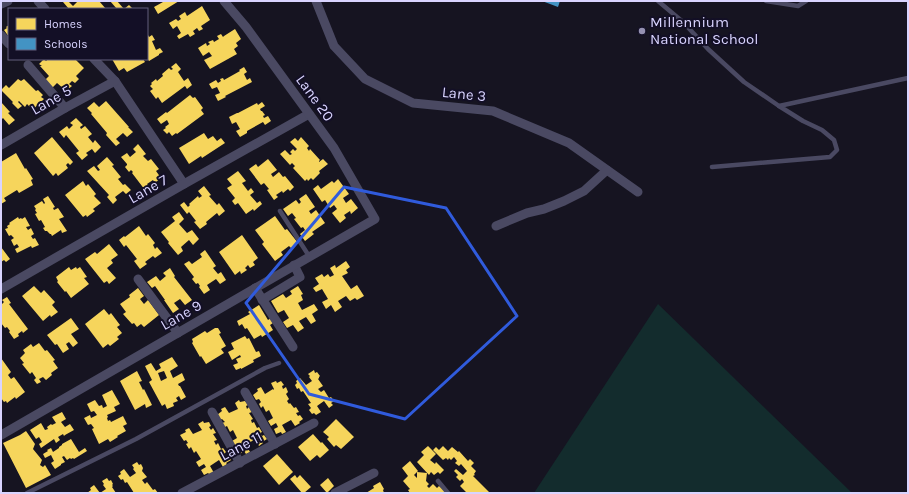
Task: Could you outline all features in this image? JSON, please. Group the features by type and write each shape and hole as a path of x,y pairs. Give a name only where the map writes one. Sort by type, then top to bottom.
{"street":[{"path":"1,4 8,1"},
{"name":"Lane 20","path":"224,1 246,26 334,148 374,218"},
{"name":"Lane 3","path":"316,1 334,46 365,79 413,103 493,111 569,143 638,192"},
{"path":"1,35 8,43"},
{"path":"95,60 115,81 184,184"},
{"path":"28,65 65,108"},
{"name":"Lane 5","path":"1,145 115,81"},
{"name":"Lane 7","path":"1,289 309,114"},
{"path":"496,226 571,198 584,191 608,170"},
{"name":"Lane 9","path":"1,435 374,218"},
{"path":"262,300 300,277 294,265"},
{"path":"138,279 178,333"},
{"path":"255,288 293,347"},
{"path":"245,392 275,444"},
{"path":"212,412 240,462"},
{"name":"Lane 11","path":"182,493 314,423"},
{"path":"335,493 374,472"}],"lane":[{"path":"658,1 683,22 708,49 744,82 803,121 822,130 834,140 837,150 830,157 712,167"},
{"path":"766,1 798,6 806,1"},
{"path":"779,106 908,78"},
{"path":"280,211 309,256"},
{"path":"27,493 136,439 264,368 279,363"},
{"path":"438,481 448,493"}],"highlighted area":[{"path":"344,187 446,208 517,316 405,419 309,394 246,303"}],"green space":[{"path":"658,304 852,493 534,493"}],"building: Homes":[{"path":"68,1 73,6 78,1 99,1 105,8 68,8 63,2"},
{"path":"110,1 117,1 123,8 116,8"},
{"path":"162,1 179,1 158,14 154,7 163,2"},
{"path":"129,5 132,8 125,8"},
{"path":"202,6 210,20 201,26 203,29 199,31 197,28 193,31 195,34 190,37 188,34 179,39 177,36 181,33 177,26 173,29 169,23 176,19 178,21 181,19 179,16 185,12 187,16"},
{"path":"8,26 8,36 4,30 7,28 6,27"},
{"path":"235,29 241,39 236,43 238,46 234,49 237,54 210,69 204,60 212,56 209,52 203,56 198,48 206,43 207,46 210,44 208,42 213,40 214,42 219,39 217,36 221,34 223,37"},
{"path":"148,35 149,37 152,35 155,40 152,41 156,50 160,48 163,52 149,61"},
{"path":"43,60 76,60 84,68 76,76 79,79 75,83 72,81 69,84 72,86 67,90 57,83 52,88 45,80 49,76 39,64"},
{"path":"113,60 144,60 145,62 127,72 124,68 119,71"},
{"path":"176,63 181,69 178,72 184,81 188,78 192,85 187,89 185,86 162,103 158,97 156,99 150,91 153,89 150,86 152,84 151,83 156,79 157,81 163,76 162,74 169,68 171,70 173,69 171,67"},
{"path":"244,67 247,72 244,74 247,80 250,78 252,82 218,101 215,95 220,93 217,87 212,89 209,84 216,80 218,83 221,81 220,79 223,78 224,80"},
{"path":"18,79 21,81 24,79 36,91 38,90 43,95 41,97 44,99 42,101 44,103 40,107 38,104 33,110 27,104 25,107 19,101 18,102 22,106 18,109 1,90 6,85 9,88"},
{"path":"190,95 193,98 195,97 203,108 201,110 204,114 177,134 176,133 172,136 169,132 167,134 163,130 169,124 167,120 161,124 157,119"},
{"path":"106,101 133,132 127,137 123,133 116,139 120,143 116,146 106,135 107,133 87,108 94,102 99,107"},
{"path":"1,102 10,112 8,113 15,120 9,125 3,118 1,120"},
{"path":"262,102 265,106 260,109 265,115 263,116 264,118 268,116 271,121 265,125 263,122 247,131 247,133 240,137 236,131 240,129 236,122 232,124 229,117"},
{"path":"76,118 83,125 80,127 81,129 85,126 92,134 88,137 93,143 95,140 101,147 95,153 92,149 86,153 88,155 82,160 76,153 79,151 66,135 64,138 59,132 67,126 69,129 73,125 70,123"},
{"path":"204,133 208,139 213,136 217,141 221,138 225,143 202,158 201,156 189,164 179,148"},
{"path":"52,137 73,162 70,165 68,163 66,165 68,168 58,176 56,173 53,176 34,153"},
{"path":"301,137 309,146 307,148 309,151 310,149 320,160 319,162 323,159 328,164 319,171 320,173 313,180 311,178 308,181 307,179 305,181 293,168 295,166 292,163 290,165 280,154 285,150 290,155 292,154 290,152 293,149 295,151 297,149 290,142 295,138 298,141"},
{"path":"138,144 146,154 143,156 148,161 151,159 159,169 156,171 161,178 155,183 153,180 147,184 149,187 145,190 132,173 133,172 131,170 129,172 125,167 127,164 121,157 127,153 130,157 136,152 133,149"},
{"path":"16,153 25,169 26,168 33,179 31,180 33,185 19,193 17,190 4,198 6,201 1,204 1,162"},
{"path":"107,157 121,177 118,179 123,185 125,184 131,190 126,194 123,191 115,197 117,200 113,204 107,197 109,195 87,171 94,166 98,171 100,170 97,166"},
{"path":"268,159 277,170 271,174 273,177 279,172 283,177 285,176 294,187 290,191 288,189 283,193 282,191 276,195 278,197 274,200 267,190 269,189 264,183 261,185 249,169 256,164 258,167"},
{"path":"238,171 246,181 242,183 248,191 251,188 254,192 250,195 257,203 260,201 262,204 254,211 253,209 246,214 238,203 235,205 232,201 235,198 227,188 232,185 227,179"},
{"path":"338,179 349,194 343,198 346,203 351,199 358,208 351,214 350,211 344,215 346,218 340,223 332,213 337,209 334,205 330,208 325,200 322,202 313,189 318,185 321,189 332,181 334,183"},
{"path":"83,181 86,186 88,184 96,194 94,196 101,203 93,209 95,211 87,217 86,215 83,217 65,195"},
{"path":"204,186 211,195 209,196 217,205 219,203 225,211 219,216 217,213 200,229 194,222 196,221 189,212 187,214 180,205 184,202 188,207 190,205 189,204 198,196 199,198 202,196 198,191"},
{"path":"306,194 315,207 309,211 311,214 316,210 325,223 312,232 314,234 305,241 300,234 305,230 303,227 301,228 294,219 296,218 292,213 288,216 283,209 296,200 299,204 301,202 299,199"},
{"path":"48,196 55,207 53,208 54,210 58,208 64,217 59,219 67,231 62,233 61,230 52,236 43,228 45,227 35,214 37,213 34,206 42,201 44,204 43,199"},
{"path":"179,212 184,219 179,224 187,233 192,230 199,239 193,245 189,240 181,247 183,251 178,255 161,232 175,221 172,217"},
{"path":"275,216 285,230 287,229 298,243 291,248 289,246 281,252 283,255 275,261 262,244 264,242 255,230"},
{"path":"18,217 19,219 22,219 25,217 30,226 26,227 28,230 31,228 34,234 31,236 33,239 35,238 39,245 32,248 31,246 17,253 15,249 19,247 17,244 14,246 11,240 14,238 11,235 9,236 5,229 8,228 7,226 10,224 9,223"},
{"path":"139,226 146,236 148,234 155,243 153,245 155,249 157,247 162,253 155,258 153,256 145,262 147,264 140,269 134,261 137,259 126,245 124,247 119,240"},
{"path":"242,235 258,258 253,262 255,265 250,268 248,265 245,268 247,270 241,274 240,271 235,275 219,252"},
{"path":"109,244 118,255 111,260 113,263 107,268 116,278 109,284 107,281 104,283 85,259 95,252 97,254"},
{"path":"1,247 10,259 6,262 4,260 1,262"},
{"path":"205,250 216,266 213,268 218,274 221,272 226,280 220,284 216,279 207,285 210,290 204,294 198,283 196,284 192,279 194,277 184,264 189,261 192,264 202,257 200,254"},
{"path":"346,261 350,267 346,270 348,273 342,276 351,289 357,285 364,296 357,300 355,298 350,301 346,296 338,301 342,307 335,312 331,305 326,309 322,302 328,299 322,289 316,292 313,288 319,284 315,278 322,274 324,277 328,274 330,277 334,275 330,268 335,265 336,268"},
{"path":"69,267 71,270 76,267 77,269 80,267 87,277 84,278 89,284 71,298 57,282 56,277"},
{"path":"170,268 175,276 174,277 192,300 185,305 180,299 174,303 179,309 173,313 155,286 152,288 147,282 156,276 160,281 166,276 163,273"},
{"path":"34,286 41,293 44,290 55,302 52,305 58,312 51,317 50,315 43,321 22,296"},
{"path":"298,286 303,294 301,295 303,300 298,303 302,310 314,304 318,310 312,314 316,321 311,324 306,317 299,321 304,328 298,332 293,325 287,328 283,322 289,318 284,310 278,313 271,301 283,294 286,298 292,294 290,291"},
{"path":"138,288 144,296 140,299 144,304 148,300 159,315 144,327 141,324 137,327 134,323 132,324 123,314 126,312 120,304 130,297 129,295"},
{"path":"7,297 11,303 9,304 28,329 23,333 22,331 18,334 19,336 14,339 7,327 5,328 1,323 1,305 4,302 2,300"},
{"path":"259,305 268,320 271,318 273,323 270,325 273,330 262,337 261,335 254,339 247,328 245,329 242,324 239,326 237,321 250,314 248,312"},
{"path":"104,309 109,315 111,313 120,325 117,327 122,333 117,337 119,339 110,346 108,344 103,348 85,324"},
{"path":"71,318 79,329 71,334 78,343 73,347 69,342 66,344 69,349 63,353 57,344 55,345 47,335"},
{"path":"215,328 218,328 221,333 219,334 226,346 221,349 224,353 206,364 192,343 192,339 205,331 207,333"},
{"path":"245,336 247,339 249,338 256,352 259,351 261,356 253,360 254,362 236,370 233,365 238,363 236,359 241,357 240,355 232,360 228,352 234,349 231,343"},
{"path":"39,343 55,360 53,361 58,368 51,373 52,375 46,380 43,377 39,379 41,382 37,384 34,380 36,378 32,372 30,374 22,364 24,363 20,358 25,353 23,350 31,344 33,347"},
{"path":"172,357 178,366 170,371 173,378 182,373 185,380 178,384 186,397 181,400 179,396 176,398 178,401 173,403 174,406 167,409 165,404 162,406 149,382 152,380 145,366 151,363 156,371 161,368 159,364","holes":["164,371 167,378 161,381 158,373"]},
{"path":"1,358 11,372 8,375 11,379 14,377 25,392 16,399 15,397 7,403 1,398"},
{"path":"314,370 315,373 317,372 320,376 318,379 323,386 318,389 321,392 324,390 329,398 331,397 334,401 331,403 333,405 329,408 324,401 317,406 321,412 316,415 314,413 312,414 309,410 311,408 308,404 311,403 303,391 301,392 299,388 297,389 295,385 297,383 296,381 300,378 306,385 312,381 308,374"},
{"path":"137,371 142,381 139,382 152,405 146,408 145,404 135,410 120,381"},
{"path":"276,381 277,383 281,381 284,385 282,386 283,389 286,387 288,392 286,394 289,399 287,401 294,408 296,407 299,412 296,413 303,419 295,426 291,420 282,425 286,432 282,434 281,432 276,434 274,429 278,427 276,423 271,426 268,421 273,418 269,410 266,412 263,406 261,408 259,404 261,402 259,399 256,400 253,395 258,391 257,389 261,387 265,394 273,390 274,389 271,383"},
{"path":"112,390 120,404 114,407 116,411 107,415 108,421 110,420 111,422 123,416 127,424 123,426 126,431 110,442 108,439 99,444 92,429 94,428 91,424 88,425 84,418 90,415 91,418 97,415 94,411 91,412 87,404 95,400 99,406 102,405 103,408 107,406 102,395"},
{"path":"239,400 240,402 245,401 248,405 246,406 247,409 249,407 252,412 249,413 253,419 251,420 252,423 254,422 257,428 259,427 262,432 260,433 262,436 264,435 267,439 259,446 255,439 246,445 250,452 246,454 244,451 240,454 237,449 242,446 240,443 235,446 232,441 237,438 233,430 230,432 227,426 225,427 222,423 225,422 222,419 220,420 217,415 222,411 221,409 225,407 229,413 238,409 235,403"},
{"path":"62,412 66,419 61,422 65,427 70,424 74,430 64,436 63,434 58,437 60,440 56,443 54,439 41,448 39,444 42,442 39,437 36,439 30,430 41,423 45,430 48,429 47,427 51,424 56,423 52,417"},
{"path":"336,419 354,437 341,449 336,445 334,447 327,439 329,437 323,432"},
{"path":"203,421 204,423 209,422 211,426 209,427 211,430 213,428 216,433 213,434 217,440 214,441 216,445 218,443 221,449 223,448 226,452 224,454 226,457 228,456 231,460 223,467 219,460 210,466 214,473 210,475 208,473 204,475 201,470 206,467 204,464 199,467 196,462 201,459 196,451 194,453 191,447 189,449 186,444 188,443 186,440 184,441 180,435 186,432 185,430 189,428 193,434 202,430 198,424"},
{"path":"26,431 35,444 33,449 42,460 40,465 43,467 45,465 51,475 26,488 3,443"},
{"path":"313,434 329,450 320,458 317,455 310,461 298,447"},
{"path":"71,439 79,452 85,448 87,451 74,459 70,458 67,460 64,456 62,457 65,462 55,469 51,463 54,461 51,455 45,458 43,454 51,448 53,452 62,444"},
{"path":"428,446 436,454 430,460 435,464 436,462 444,470 440,474 438,472 434,475 431,472 429,475 417,462 424,455 421,452"},
{"path":"443,446 448,451 452,447 458,452 459,451 468,461 470,459 474,463 471,466 476,471 474,474 475,475 473,476 490,493 467,493 460,486 464,482 462,479 460,481 456,477 458,475 454,471 456,469 463,475 467,471 461,464 459,466 455,463 457,461 454,457 451,460 446,458 443,460 433,450 436,447 439,450"},
{"path":"277,454 293,472 279,485 263,466"},
{"path":"410,461 418,471 417,472 427,473 426,481 429,484 427,486 429,488 433,484 437,488 439,486 447,493 410,493 408,490 410,489 403,481 408,476 402,468"},
{"path":"137,462 139,465 141,464 143,468 142,471 147,477 142,480 145,484 147,482 153,490 155,489 158,493 134,493 127,482 125,483 123,479 121,480 118,476 124,469 130,477 136,473 132,465"},
{"path":"295,475 297,478 300,475 311,487 304,493 302,493 290,479"},
{"path":"107,478 109,481 111,480 113,484 112,487 116,493 100,493 106,489 102,481"},
{"path":"328,478 334,486 327,493 320,485"},
{"path":"380,482 384,489 384,493 366,493 374,488 373,486"},
{"path":"94,485 100,493 87,493"}],"building: Schools":[{"path":"542,1 560,1 558,7"}],"place":[{"name":"Millennium National School","path":"642,31"}]}
